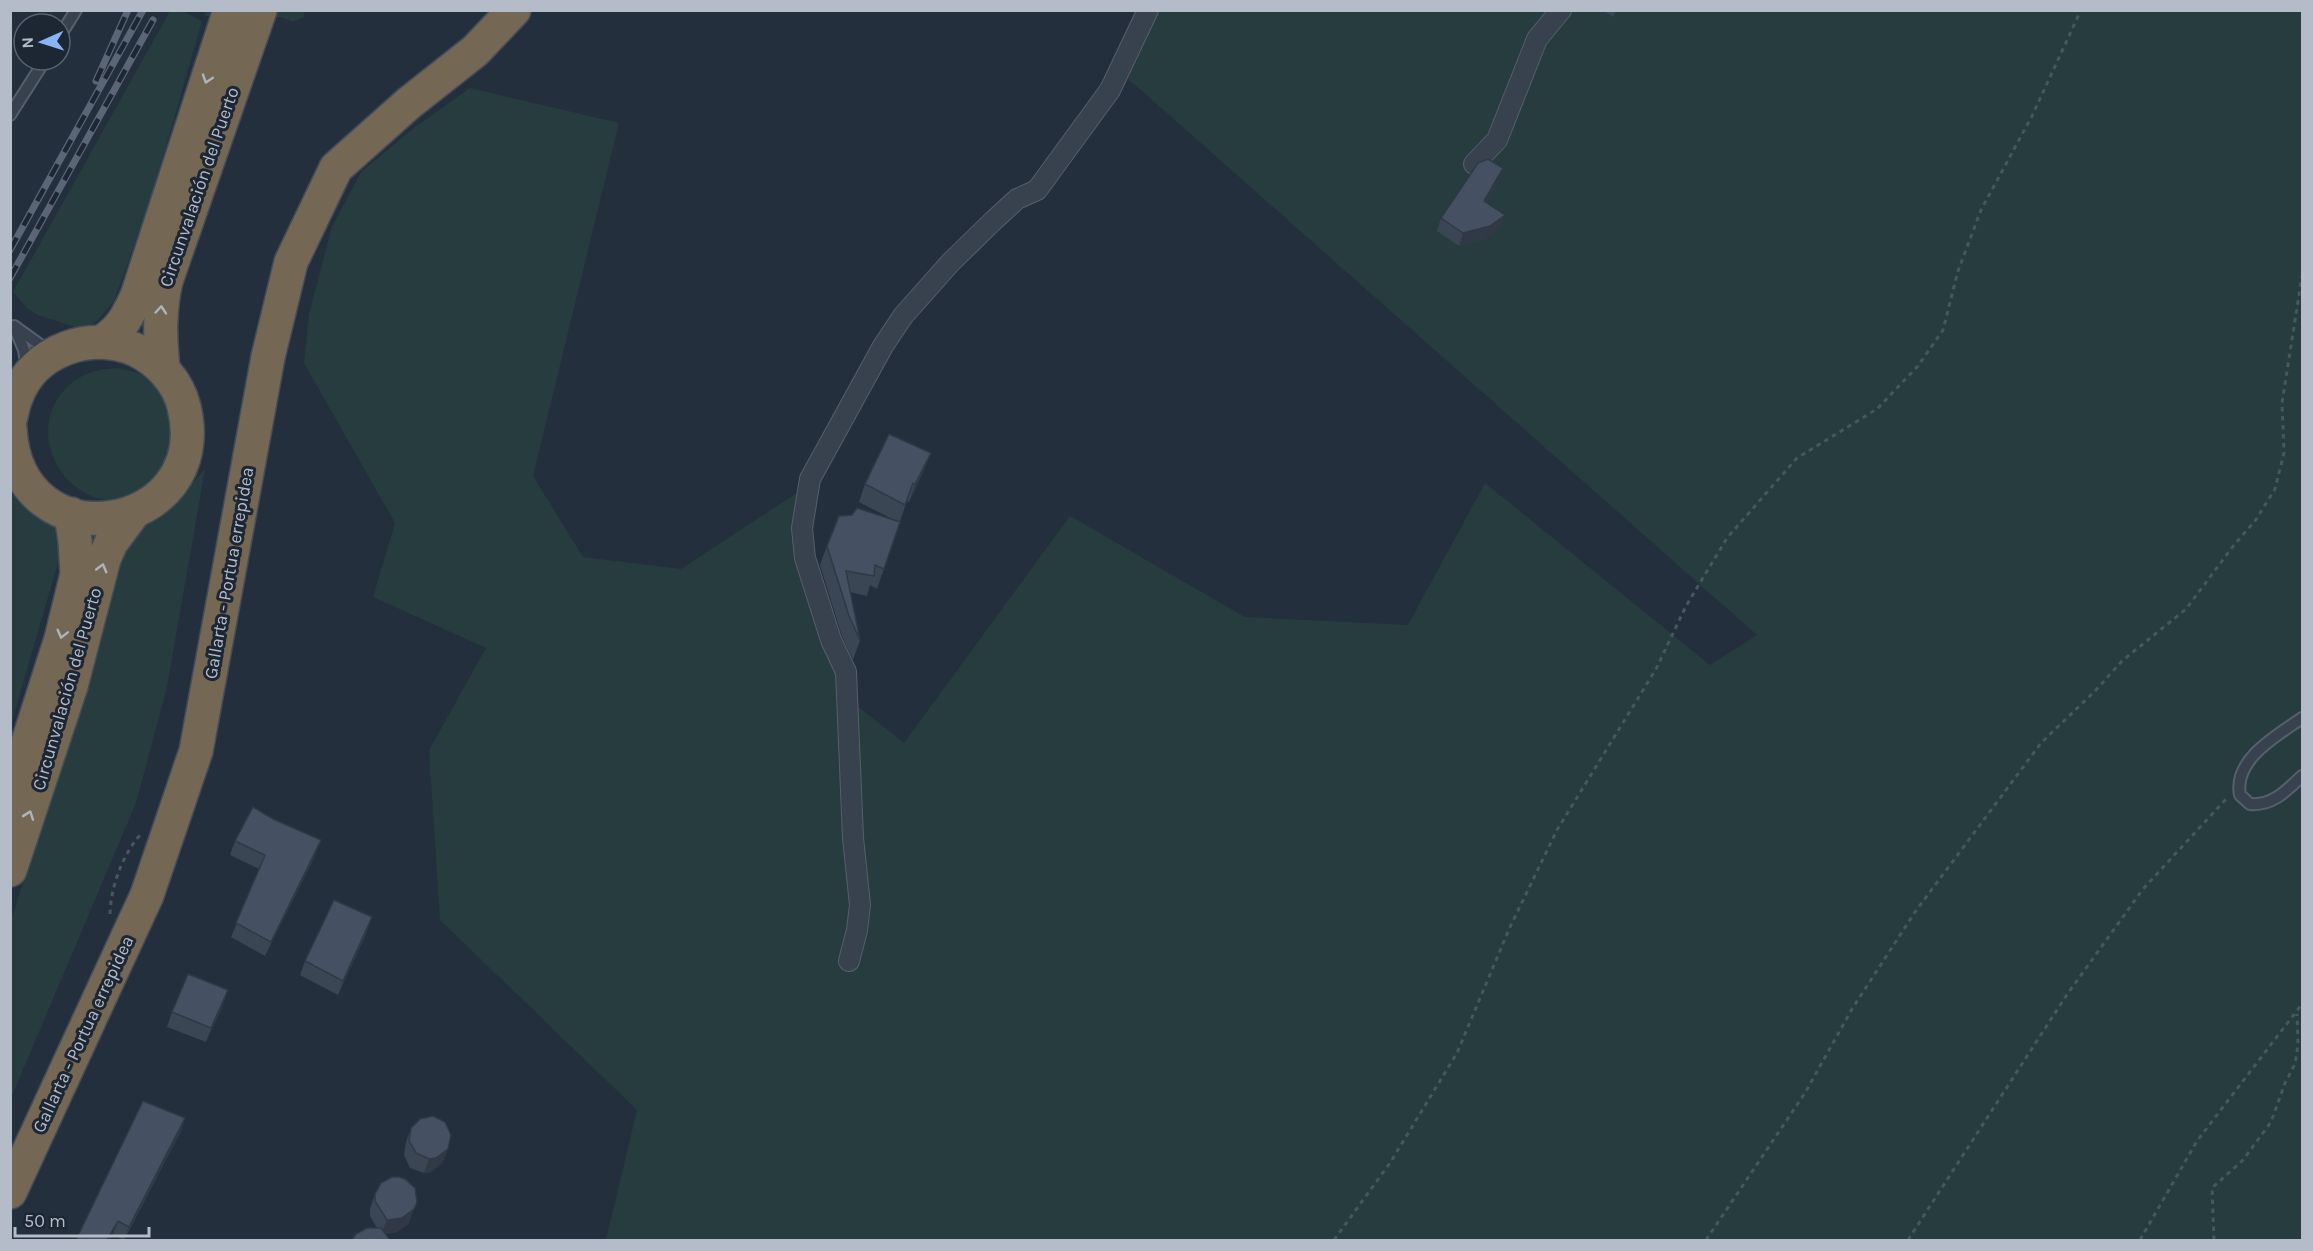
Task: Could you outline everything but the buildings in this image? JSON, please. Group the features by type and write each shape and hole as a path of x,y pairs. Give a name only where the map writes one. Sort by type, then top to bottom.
{"highway":[{"name":"Gallarta - Portua errepidea","path":"10,1191 147,895 196,751 268,357 291,262 336,168 409,103 476,51 514,10"},
{"name":"Circunvalación del Puerto","path":"103,341 116,333 128,316 137,296 241,21"},
{"name":"Circunvalación del Puerto","path":"163,368 159,326 166,281 241,21"},
{"name":"Circunvalación del Puerto","path":"10,870 71,686 104,559 111,543 134,513 157,497 176,475 184,457 188,438 187,419 174,383 163,368 145,354 125,345 103,341 77,344 52,354 28,376 16,397 11,419 11,447 16,476 45,501 71,514 99,519 117,518 134,513"},
{"name":"Circunvalación del Puerto","path":"10,798 61,639 77,574 71,514"}],"street":[{"path":"849,961 857,930 860,905 852,827 846,672 831,640 805,558 802,528 810,479 871,367 903,316 950,263 1001,214 1017,200 1036,190 1110,90 1148,10"},
{"path":"1474,164 1497,140 1537,39 1561,10"}],"lane":[{"path":"10,115 37,72"},
{"path":"12,323 52,354"},
{"path":"12,323 24,350 28,376"},
{"path":"2302,718 2255,754 2244,766 2239,777 2240,795 2250,804 2259,805 2279,797 2302,776"}],"path":[{"path":"1334,1240 1390,1163 1457,1053 1510,927 1557,830 1656,669 1686,606 1727,538 1797,458 1877,409 1918,366 1943,330 1958,271 1981,210 2032,116 2081,10"},
{"path":"1706,1240 1804,1093 1852,1009 1915,912 2041,743 2122,662 2186,609 2255,521 2275,489 2284,453 2282,403 2302,276"},
{"path":"1908,1240 2066,996 2143,889 2238,785"},
{"path":"2140,1240 2197,1142 2302,1004"},
{"path":"2214,1240 2212,1188 2217,1181 2243,1160 2271,1122 2285,1083 2295,1064 2298,1045 2297,1012"}],"green space":[{"path":"170,11 182,11 202,21 152,196 114,301 98,320 87,327 78,328 38,315 28,309 13,292"},
{"path":"206,11 304,11 304,17 293,22 281,17 204,16"},
{"path":"1137,11 2302,11 2302,1240 606,1240 637,1110 440,920 429,750 486,648 373,597 395,523 304,363 309,314 332,227 361,172 414,128 470,88 619,123 533,476 583,557 681,569 803,489 806,552 851,701 904,743 1070,516 1245,617 1408,625 1485,483 1710,665 1757,635 1116,68"},
{"path":"117,368 141,375 156,384 179,419 163,480 131,497 122,500 106,500 94,497 77,488 64,475 54,459 49,442 49,425 53,408 62,392 77,379 97,371"},
{"path":"205,469 167,687 136,803 11,1098 11,920 57,778 119,561 147,523 172,506"},
{"path":"11,479 27,479 65,538 11,725"}],"railway":[{"path":"96,81 128,10"},
{"path":"10,250 143,10"},
{"path":"10,278 153,20"}]}
